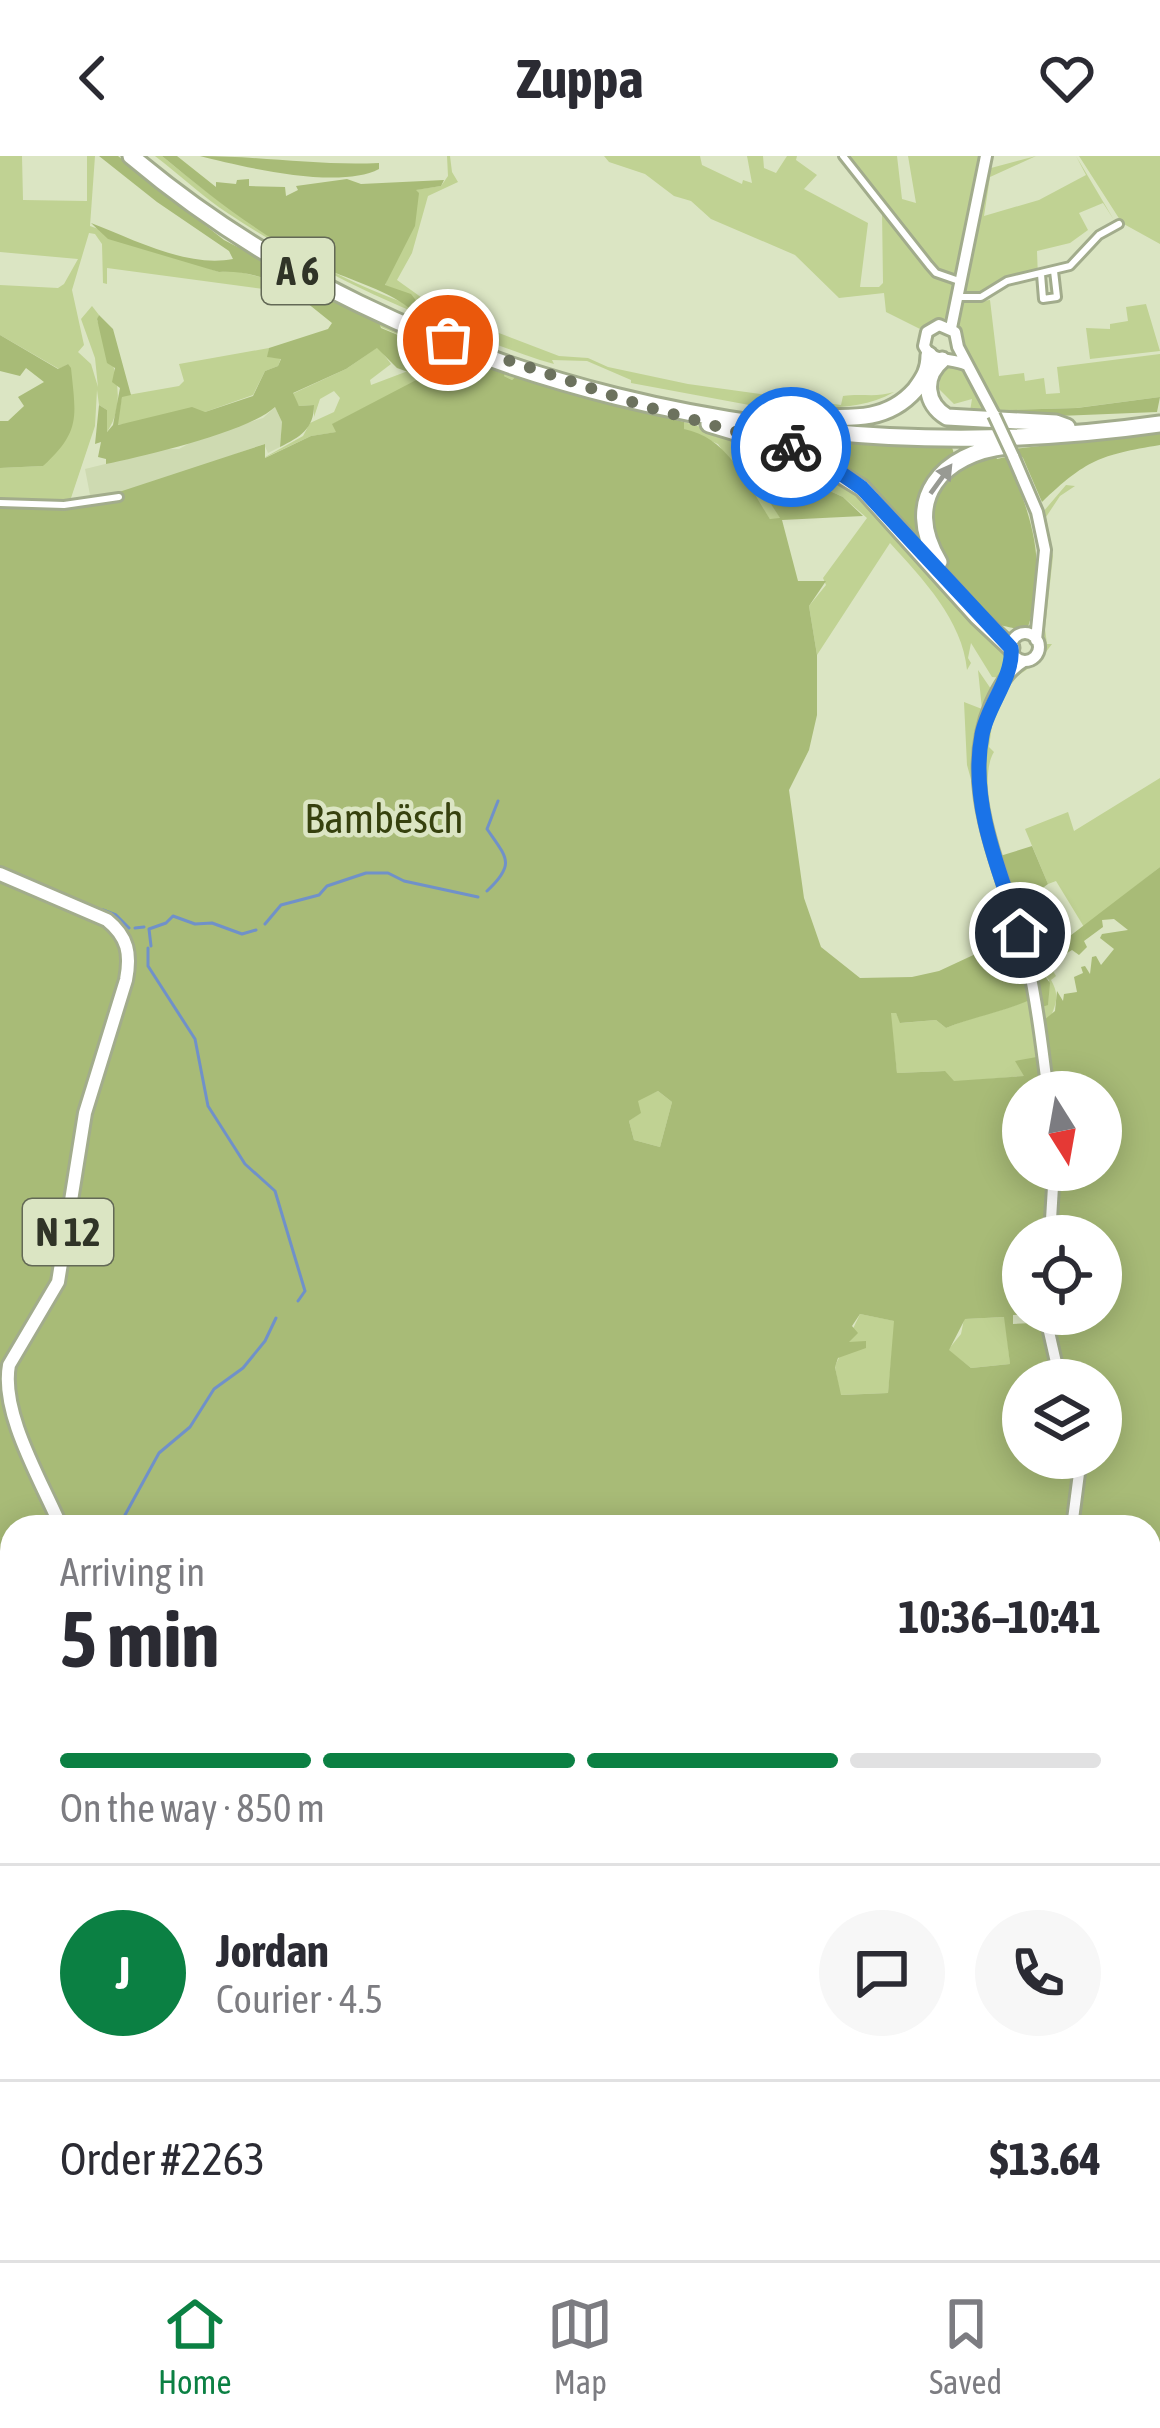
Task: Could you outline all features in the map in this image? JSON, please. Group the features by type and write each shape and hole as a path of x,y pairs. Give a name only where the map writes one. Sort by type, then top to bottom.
{"highway":[{"name":"A 6","path":"131,156 219,223 345,295 488,356 622,397 770,424 891,436 1025,437 1160,420"},
{"name":"A 6","path":"144,156 265,244 346,288 431,326 621,388 775,418 914,430 1160,420"},
{"name":"A 6","path":"775,418 854,419 886,411 916,388 945,355"},
{"path":"945,355 934,366 928,392 934,408 947,417 1066,427"},
{"path":"622,397 773,441 826,463 875,500 977,616 1021,645"},
{"name":"A 6","path":"1021,645 994,625 944,572 927,536 927,501 936,481 962,456 980,449 1101,431"}],"main road":[{"path":"986,156 957,300 945,326 925,336 945,355 967,364 1013,456 1043,538 1045,576 1039,614 985,720 979,788 1028,962 1045,1071"},
{"path":"945,326 958,337 945,355"},
{"name":"N 12","path":"0,874 107,920 125,940 129,957 85,1113 58,1282 9,1366 6,1380 12,1414 56,1515"},
{"path":"1074,1515 1078,1479"}],"street":[{"path":"843,156 929,266 963,282"},
{"path":"957,300 981,297 995,286 1070,266 1099,235 1118,224"},
{"path":"1040,274 1043,298 1057,297 1054,271"},
{"path":"0,503 64,505 119,497"}],"shaded area":[{"path":"0,156 22,156 23,200 87,201 87,156 95,156 90,226 219,272 264,278 264,267 131,167 217,228 486,363 540,382 512,380 504,376 505,370 446,355 381,327 375,319 273,266 273,284 294,293 107,268 107,284 103,283 102,244 89,233 72,290 84,345 78,352 91,364 98,387 95,358 81,319 92,306 99,315 116,379 117,408 104,436 107,410 99,405 97,390 95,426 71,498 64,502 0,501 0,468 43,466 68,364 59,369 0,335 0,285 58,288 78,259 0,252"},
{"path":"155,156 162,156 221,203 315,263 419,308 385,286 414,190 441,186 448,176 450,156 458,182 428,196 412,253 397,280 439,310 559,356 588,358 608,367 688,384 841,405 843,396 894,392 853,406 781,407 781,411 631,383 587,361 552,360 554,364 540,360 419,314 303,259 219,207"},
{"path":"604,156 700,156 702,165 742,184 743,180 752,183 747,156 763,156 764,168 776,173 787,156 797,156 817,175 804,189 868,223 860,287 879,287 883,283 882,210 847,156 897,156 902,199 916,203 908,156 991,156 991,168 1036,156 990,177 984,216 1039,200 1086,175 1076,156 1114,220 1103,203 1079,213 1088,230 1070,243 1037,251 1038,278 1007,284 981,297 990,300 999,376 1024,373 1025,381 1044,378 1046,394 1060,393 1057,367 1160,354 1160,397 1076,408 1003,410 1002,414 970,411 972,399 954,404 939,389 942,362 965,364 954,308 946,318 920,329 886,312 884,293 839,298 795,255 711,219 691,201"},
{"path":"1079,156 1160,156 1160,244 1122,223"},
{"path":"1146,304 1160,351 1090,359 1086,328 1110,329 1110,324 1128,321 1126,307"},
{"path":"378,347 391,364 370,380 371,385 408,371 424,377 333,424 337,432 311,436 260,460 303,436 310,423 334,412 340,398 334,391 320,399 314,417 314,405 299,406 292,394 346,369"},
{"path":"269,348 268,357 281,358 278,366 265,371 253,395 205,412 117,425 122,396 179,386 184,381 179,364"},
{"path":"275,407 282,422 280,447 268,453 264,444 140,488 91,500 85,469 179,449 263,418"},
{"path":"684,422 801,457 860,491 1010,655 1006,675 1036,659 1040,651 1050,556 1043,512 1066,485 1075,486 1060,496 1046,517 1053,556 1045,629 1047,644 1052,644 1039,661 1013,679 992,725 989,747 994,752 989,767 990,813 1015,936 967,765 964,702 982,709 978,670 997,691 1004,678 992,677 971,643 967,670 949,618 890,543 817,655 809,606 826,585 823,578 867,518 843,497 746,452 740,457 781,519 770,519 718,444 683,429"},
{"path":"1160,778 1160,867 1084,927 1056,881 1048,884 1025,829 1068,812 1074,831"},
{"path":"1049,954 1059,958 1051,968 1056,976 1051,980 1055,1004 1040,1054 1029,1071 1002,1071 1002,1078 953,1082 944,1071 897,1073 890,1013 896,1013 901,1023 936,1020 946,1028 1034,997 1048,1004 1049,980 1041,972"},
{"path":"658,1091 672,1102 660,1147 634,1140 629,1121 640,1113 637,1100"},
{"path":"860,1314 895,1321 888,1393 840,1395 835,1366"},
{"path":"1002,1317 1009,1359 1002,1359 1002,1365 971,1368 948,1350 961,1334 964,1319"}],"green space":[{"name":"Bambësch","path":"99,156 118,156 224,240 259,258 265,273 273,266 378,319 381,328 446,355 506,371 504,376 512,380 515,377 684,422 684,429 725,452 770,519 780,518 740,457 739,443 744,439 749,442 747,453 843,497 863,516 782,520 798,581 826,581 809,606 817,655 817,715 809,750 789,790 804,898 821,947 860,978 939,971 1023,932 1000,856 1032,846 1048,884 1036,893 1066,939 1160,867 1160,1515 0,1515 0,507 93,505 119,500 119,492 265,444 265,458 311,436 336,432 332,424 422,377 397,368 377,348 346,369 293,393 299,406 314,405 312,420 305,431 280,447 282,422 275,407 220,434 106,464 106,459 98,457 101,442 95,444 99,405 107,410 107,432 113,425 120,388 112,382 115,368 107,363 99,315 113,329 131,395 122,397 118,425 192,407 205,412 253,396 265,371 278,366 281,359 267,357 269,348 328,329 332,323 286,286 108,239 91,223 179,256 233,259 229,251","holes":["1114,919 1128,930 1102,934 1100,938 1114,949 1101,965 1092,957 1090,974 1081,967 1083,973 1074,977 1077,992 1064,994 1063,1001 1057,991 1055,1011 1038,1025 1042,1056 1015,1061 1021,1071 1122,1071 1122,1191 1002,1191 1002,1078 954,1081 945,1071 897,1073 891,1013 896,1013 900,1023 936,1020 946,1028 1034,998 1042,1007 1048,1005 1050,983 1042,972 1050,967 1050,955 1059,958 1072,950 1079,955 1087,947 1084,941 1103,927 1102,920","658,1091 672,1102 660,1147 634,1140 629,1121 641,1113 638,1101","1002,1215 1122,1215 1122,1335 1006,1335 1009,1359 1122,1359 1122,1479 1002,1479 1002,1365 971,1368 949,1350 965,1319 1002,1317","860,1314 894,1321 888,1393 841,1395 835,1367 838,1358 866,1348 866,1341 849,1342 858,1333 852,1326"]},
{"path":"162,156 177,156 216,187 216,182 236,184 249,179 249,186 285,187 286,196 298,190 296,186 347,179 361,184 444,180 441,186 416,190 415,226 385,285 411,294 421,307 409,308 295,252 236,214"},
{"path":"200,156 379,163 379,169 362,175 316,177"},
{"path":"0,335 58,369 68,364 71,368 70,433 43,466 0,468 0,421 8,421 24,406 18,397 44,382 26,368 20,376 0,371"},
{"path":"1160,397 1157,412 1010,418 1002,414 1002,410 1077,408"},
{"path":"1160,432 1160,445 1095,462 1042,502 1023,458 1014,449"},
{"path":"776,433 952,447 954,454 934,479 917,537 878,497 775,438"},
{"path":"993,450 997,459 1006,457 1034,540 1034,604 1028,627 1021,631 995,622 964,594 940,557 933,536 930,516 944,477"}],"waterway":[{"path":"487,891 505,867 503,854 487,829 498,801"},
{"path":"265,924 281,905 319,895 327,886 366,873 388,873 404,881 478,897"},
{"path":"103,910 129,928"},
{"path":"151,946 149,929 173,916 242,934 256,930"},
{"path":"135,928 144,927"},
{"path":"148,948 148,966 195,1039 208,1106 245,1164 275,1191 305,1291 298,1301"},
{"path":"125,1515 159,1453 190,1427 214,1389 243,1368 276,1318"}],"way so far":[{"path":"448,340 644,406 791,447"}],"route":[{"path":"791,447 826,463 862,488 977,616 1008,641 1012,661 985,720 978,770 989,836 1020,933"}]}
